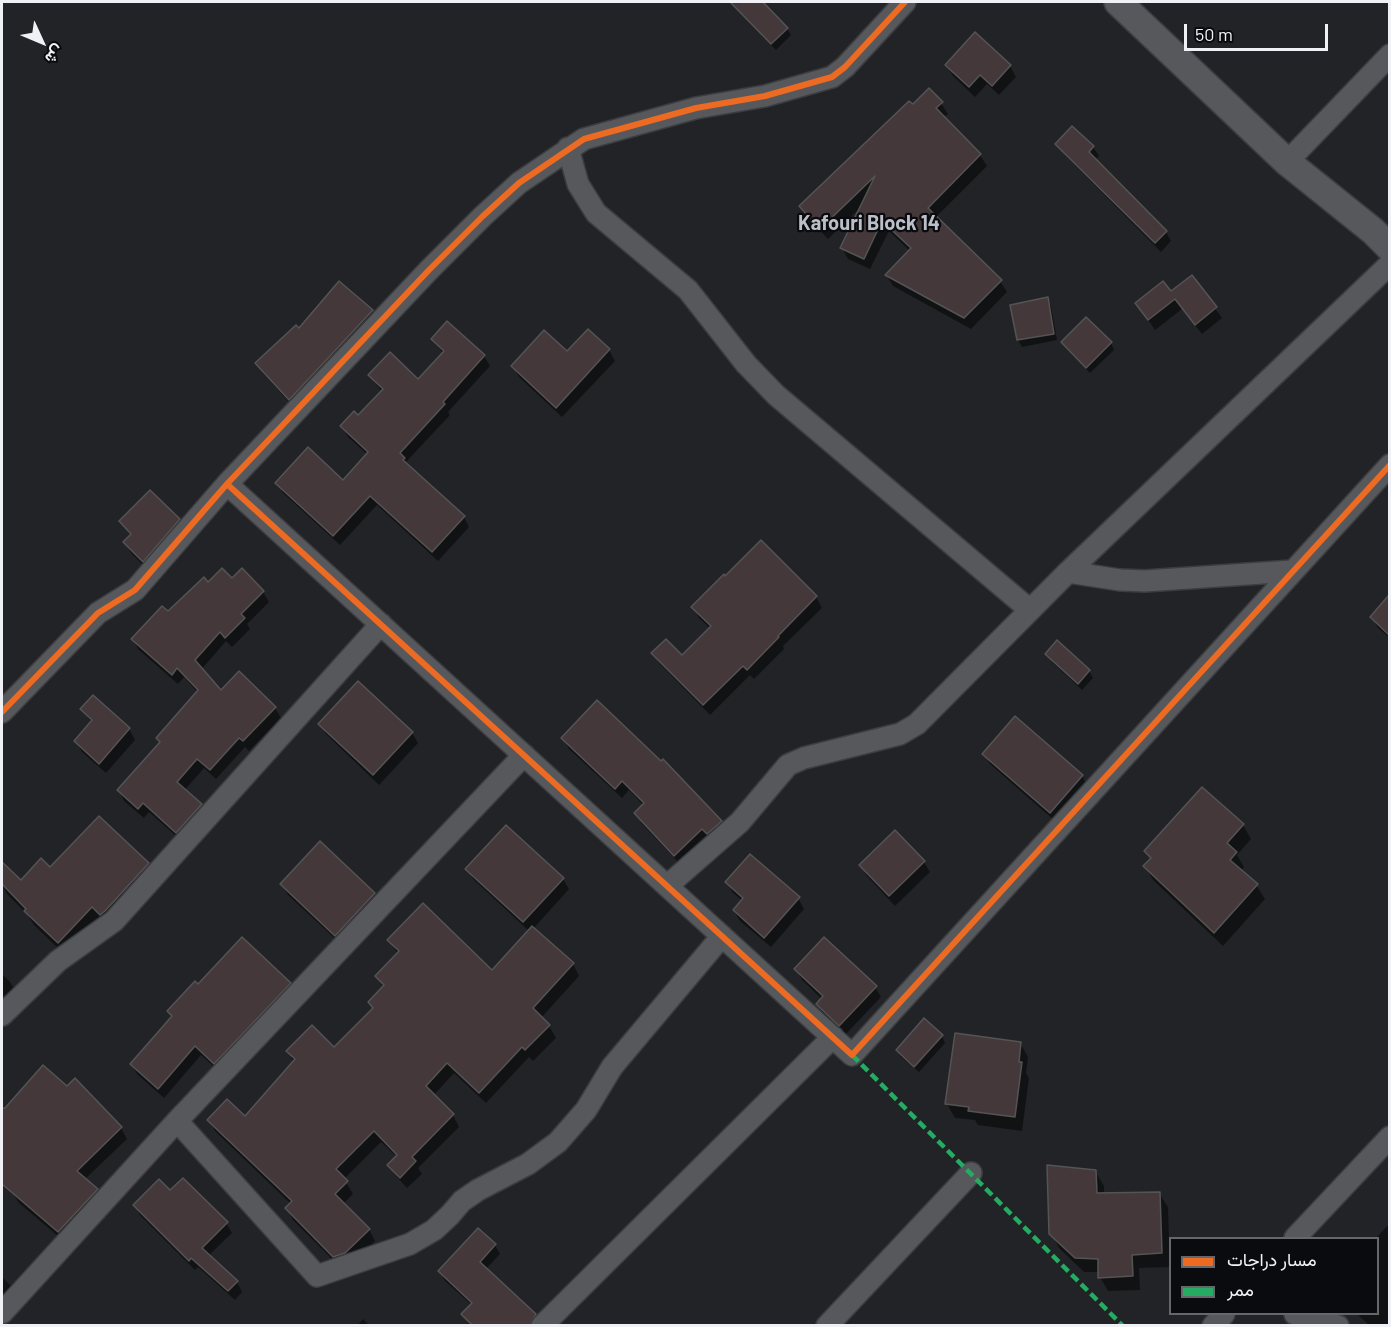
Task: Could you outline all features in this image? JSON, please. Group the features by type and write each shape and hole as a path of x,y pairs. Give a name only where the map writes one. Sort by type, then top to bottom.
{"street":[{"path":"2,712 98,613 135,590 227,484 429,270 519,183 584,139 685,111 765,96 832,77 845,67 905,2"},
{"path":"1118,2 1287,162 1373,231 1389,248"},
{"path":"1287,162 1389,55"},
{"path":"568,148 578,184 596,213 688,290 740,357 776,394 1030,610"},
{"path":"667,886 740,822 788,765 804,758 900,734 917,724 1068,572 1389,264"},
{"path":"227,484 852,1055 1389,465"},
{"path":"1068,572 1120,580 1145,581 1292,571"},
{"path":"2,1015 58,961 114,921 381,624"},
{"path":"2,1313 177,1121 524,755"},
{"path":"177,1121 317,1276 410,1244 434,1230 462,1201 528,1164 558,1142 586,1110 612,1067 722,936"},
{"path":"542,1326 833,1037"},
{"path":"1297,1237 1389,1137"},
{"path":"827,1326 971,1173"},
{"path":"1299,1315 1338,1326"}],"building":[{"path":"730,2 763,2 788,28 771,44"},
{"path":"975,32 1011,65 992,86 980,75 969,87 945,65"},
{"path":"929,88 943,102 936,108 981,154 928,208 1002,280 964,318 885,275 911,248 882,221 864,259 840,248 875,176 820,229 799,206 909,101 913,104"},
{"path":"1072,126 1094,146 1089,152 1167,231 1155,243 1055,144"},
{"path":"1192,275 1217,307 1195,325 1175,299 1148,320 1135,303 1163,281 1171,291"},
{"path":"339,281 373,310 289,400 255,363 296,325 299,328"},
{"path":"1048,297 1054,334 1017,340 1010,305"},
{"path":"1086,317 1112,342 1086,368 1061,342"},
{"path":"447,321 485,355 443,402 445,404 400,453 405,458 403,460 465,516 432,552 370,496 333,536 275,483 308,447 343,480 368,452 340,426 354,411 358,415 383,389 368,375 390,352 418,379 444,351 431,339"},
{"path":"588,329 610,349 556,408 511,366 544,330 567,351"},
{"path":"150,490 180,519 143,562 123,542 131,534 119,521"},
{"path":"761,540 817,596 747,670 743,666 703,705 651,653 666,639 682,655 711,626 691,607"},
{"path":"222,568 232,578 242,568 264,591 241,614 245,618 225,638 220,632 195,660 221,690 239,671 276,707 243,741 239,738 210,770 197,759 177,782 202,804 176,833 143,803 138,809 117,790 160,742 156,738 198,690 177,668 172,675 131,639 162,606 168,611 204,577 208,582"},
{"path":"1389,595 1389,635 1370,617"},
{"path":"1057,640 1090,670 1078,684 1045,654"},
{"path":"358,681 413,732 373,775 318,724"},
{"path":"93,695 130,728 99,764 74,741 92,720 80,709"},
{"path":"597,700 661,761 663,759 722,821 707,834 702,829 674,856 634,813 644,803 622,781 615,789 561,738"},
{"path":"1015,716 1083,775 1050,813 982,754"},
{"path":"1202,787 1244,824 1227,843 1237,852 1230,860 1258,884 1214,933 1143,866 1151,858 1144,851"},
{"path":"99,816 149,863 105,911 100,915 92,907 58,943 24,911 26,909 2,884 2,862 21,880 41,858 50,867"},
{"path":"506,825 564,878 523,922 465,869"},
{"path":"895,830 925,861 889,896 859,865"},
{"path":"320,841 375,893 335,936 280,884"},
{"path":"750,854 800,897 764,938 733,910 743,898 725,882"},
{"path":"423,903 492,970 532,926 574,963 533,1008 550,1025 525,1050 522,1047 479,1093 447,1063 426,1086 454,1114 412,1157 416,1161 400,1178 387,1165 397,1155 374,1131 336,1169 348,1181 335,1194 370,1229 345,1253 333,1257 285,1208 292,1201 207,1120 227,1099 245,1116 295,1059 286,1051 312,1025 334,1047 373,1008 368,1002 384,985 375,976 399,951 387,940"},
{"path":"242,937 291,983 214,1064 195,1046 158,1089 130,1064 172,1016 167,1011 195,981 198,984"},
{"path":"824,937 877,986 839,1026 816,1004 823,996 794,969"},
{"path":"924,1018 943,1035 914,1067 896,1050"},
{"path":"955,1033 1021,1042 1019,1062 1022,1062 1015,1117 968,1111 969,1107 945,1104"},
{"path":"43,1065 67,1086 75,1078 122,1127 77,1171 98,1189 58,1232 2,1184 2,1108 5,1108"},
{"path":"1047,1165 1096,1170 1097,1193 1160,1192 1162,1253 1132,1255 1133,1276 1098,1278 1098,1259 1075,1258 1049,1234"},
{"path":"183,1178 228,1222 202,1248 238,1281 228,1291 191,1258 189,1261 133,1205 159,1179 170,1190"},
{"path":"478,1228 496,1244 480,1262 536,1314 530,1326 473,1326 461,1314 472,1303 438,1271"}],"marked path":[{"path":"852,1055 1123,1326"}],"cycle path":[{"path":"2,712 98,613 135,590 227,484 429,270 519,183 584,139 696,108 765,96 832,77 845,67 905,2"},
{"path":"227,484 852,1055 1390,465"}],"district":[{"name":"Kafouri Block 14","path":"869,223"}]}
